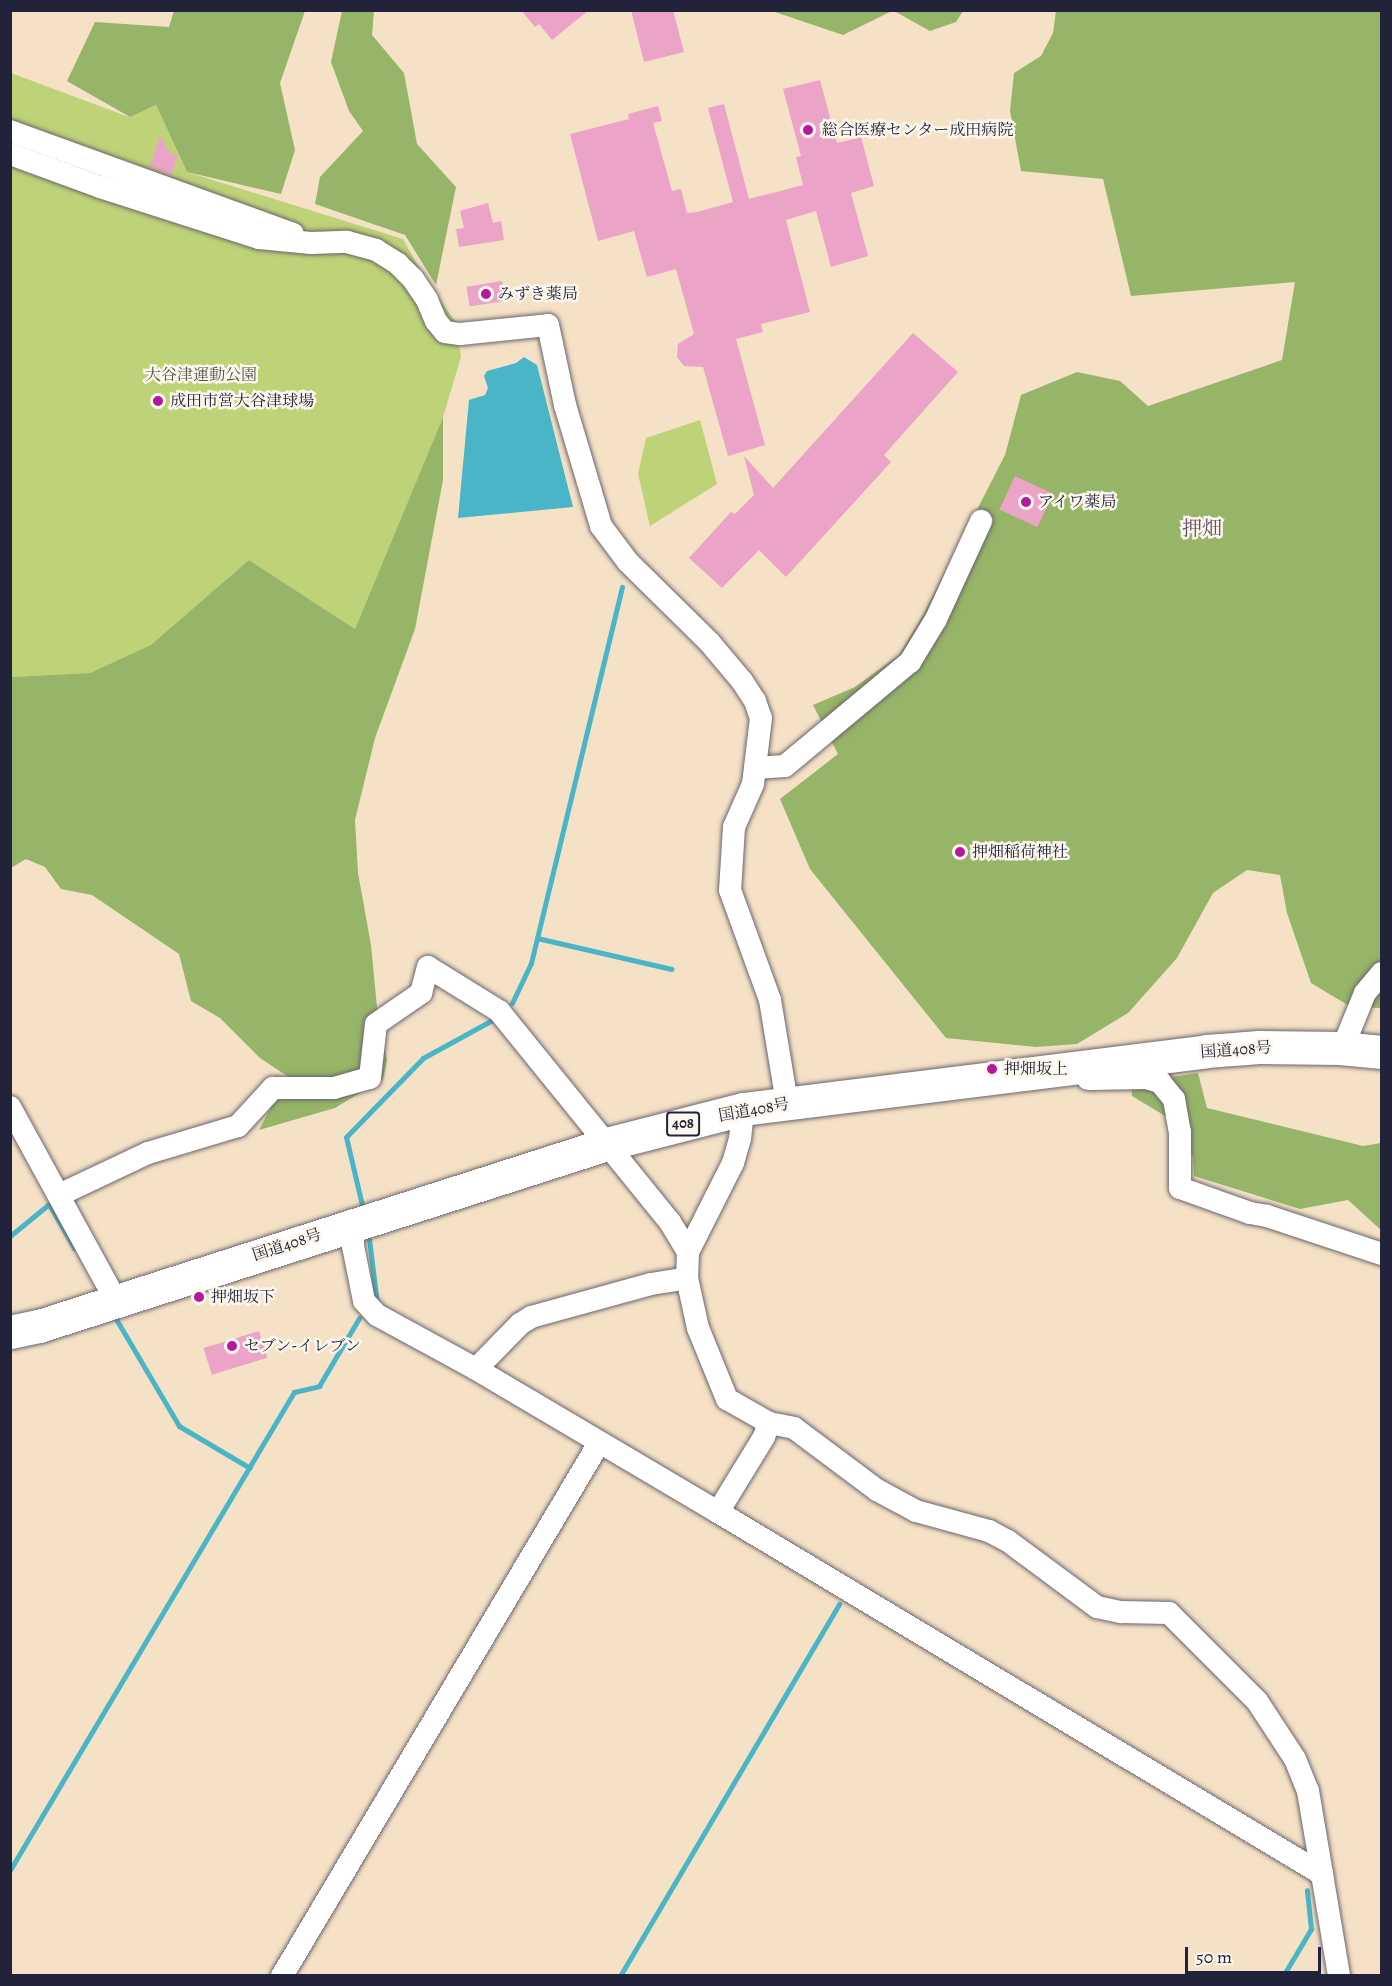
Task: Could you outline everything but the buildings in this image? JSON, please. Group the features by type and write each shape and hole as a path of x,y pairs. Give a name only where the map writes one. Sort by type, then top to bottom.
{"highway":[{"name":"国道408号","path":"10,1332 608,1144 743,1109 982,1081 1206,1051 1258,1047 1340,1048 1382,1052"}],"street":[{"path":"10,131 263,221 311,243"},
{"path":"10,154 100,187 259,238 311,243 347,242 376,250 398,264 413,279 427,300 436,321 445,332 460,334 548,325 565,405 601,526 628,562 710,643 755,701 761,718 753,784 734,827 730,890 770,1000 787,1103"},
{"path":"755,768 785,766 910,662 936,619 981,522"},
{"path":"59,1195 148,1153 238,1126 273,1088 334,1088 370,1078 376,1024 421,993 428,967 499,1011 670,1222 688,1252"},
{"path":"1340,1048 1345,1042 1365,993 1382,973"},
{"path":"982,1081 1146,1078 1160,1082 1174,1099 1179,1119 1180,1188 1250,1213 1267,1216 1382,1254"},
{"path":"743,1109 740,1139 733,1163 688,1252 687,1278 698,1328 728,1399 769,1423 794,1428 812,1438 877,1490 916,1511 988,1531 1008,1541 1097,1607 1121,1612 1169,1613 1257,1701 1295,1759 1308,1791 1340,1976"},
{"path":"14,1120 59,1195 116,1300"},
{"path":"353,1224 353,1246 364,1301 377,1315 476,1369 718,1512 1322,1874"},
{"path":"476,1369 531,1317 651,1284 687,1278"},
{"path":"718,1512 764,1437 769,1423"},
{"path":"282,1976 599,1443"}],"green space":[{"path":"892,10 843,35 772,11"},
{"path":"963,10 956,22 930,31 894,11"},
{"path":"174,11 305,11 280,83 295,150 281,194 187,172 156,105 130,117 67,81 95,22 169,27"},
{"path":"342,11 374,11 372,35 404,73 417,144 456,187 436,285 405,235 315,204 320,177 363,131 349,111 331,62"},
{"path":"1056,11 1381,11 1381,1008 1351,1007 1311,983 1287,913 1280,875 1247,870 1213,893 1177,958 1128,1013 1077,1044 1036,1047 946,1038 810,869 780,799 838,754 813,705 855,687 899,655 923,615 1005,455 1021,395 1077,372 1120,381 1148,406 1282,360 1295,282 1131,296 1103,179 1021,171 1010,111 1014,73 1041,56 1053,33"},
{"name":"大谷津運動公園","path":"11,73 129,117 156,105 187,172 403,239 427,282 455,321 461,357 443,417 355,629 249,560 152,645 90,673 11,677"},
{"path":"443,417 443,480 415,629 375,738 355,820 358,873 371,945 378,1018 387,1060 383,1079 335,1108 259,1130 287,1076 260,1058 220,1018 191,1001 179,954 92,895 61,889 45,867 26,859 11,868 11,677 90,673 151,645 249,560 355,629"},
{"path":"700,420 717,484 650,526 638,474 646,438"},
{"path":"1198,1073 1207,1108 1363,1146 1381,1143 1381,1230 1348,1200 1300,1209 1194,1176 1193,1158 1177,1123 1132,1096 1131,1083"}],"water":[{"path":"524,357 537,365 573,507 458,518 469,400 485,395 488,388 484,376 487,371 516,363"}],"waterway":[{"path":"512,1003 531,963 622,587"},
{"path":"537,938 671,969"},
{"path":"362,1205 346,1137 423,1058 492,1020"},
{"path":"10,1236 49,1204 74,1248"},
{"path":"369,1239 377,1303"},
{"path":"10,1870 294,1392 319,1386 359,1318"},
{"path":"116,1319 179,1426 250,1468"},
{"path":"620,1976 839,1604"},
{"path":"1283,1976 1311,1929 1307,1890"}],"place":[{"name":"総合医療センター成田病院","path":"808,130"},
{"name":"みずき薬局","path":"486,294"},
{"name":"成田市営大谷津球場","path":"158,401"},
{"name":"アイワ薬局","path":"1026,502"},
{"name":"押畑稲荷神社","path":"960,852"},
{"name":"押畑坂上","path":"992,1069"},
{"name":"押畑坂下","path":"199,1297"},
{"name":"セブン-イレブン","path":"232,1346"}],"district":[{"name":"押畑","path":"1202,528"}]}
